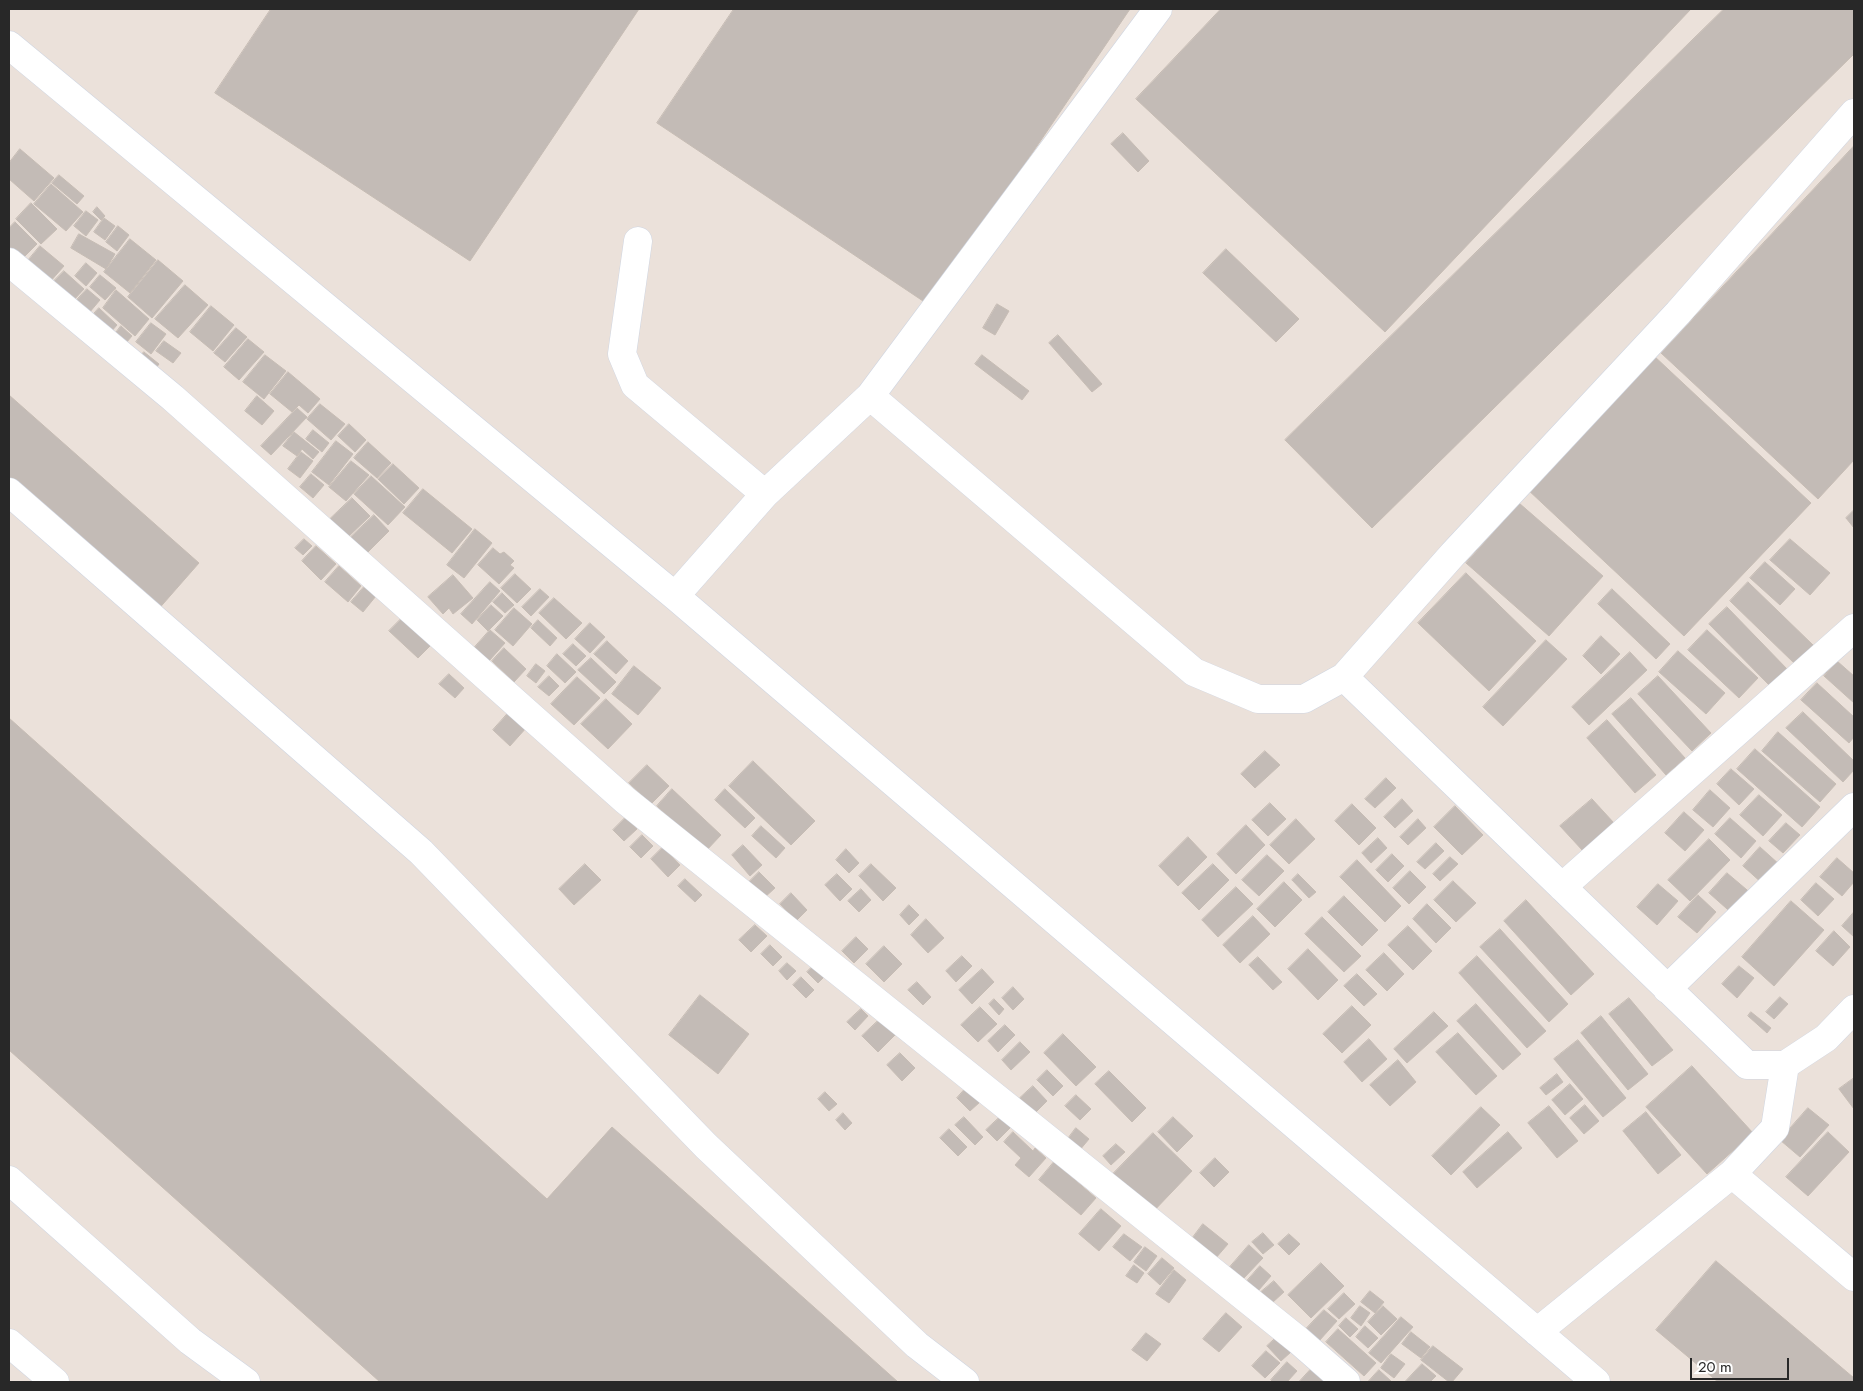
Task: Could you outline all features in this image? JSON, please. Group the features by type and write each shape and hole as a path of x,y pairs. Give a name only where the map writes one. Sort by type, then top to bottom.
{"lane":[{"path":"675,596 765,494 870,396 1158,9"},
{"path":"9,45 675,596 1596,1382"},
{"path":"870,396 1194,672 1258,699 1304,699 1344,677 1460,547 1678,313 1854,113"},
{"path":"638,241 622,354 635,386 765,494"},
{"path":"9,262 173,398 625,800 1298,1340 1346,1382"},
{"path":"9,492 421,852 706,1146 917,1345 965,1382"},
{"path":"1562,887 1854,628"},
{"path":"1344,677 1747,1065 1785,1065 1826,1038 1854,1009"},
{"path":"1667,989 1854,807"},
{"path":"1537,1332 1732,1174 1775,1128 1785,1065"},
{"path":"1732,1174 1854,1277"},
{"path":"9,1180 190,1341 246,1382"},
{"path":"9,1343 55,1382"}],"building":[{"path":"271,9 639,9 470,261 215,93"},
{"path":"734,9 1130,9 929,305 657,123"},
{"path":"1221,9 1691,9 1385,332 1136,99"},
{"path":"1724,9 1854,9 1854,54 1372,528 1285,440"},
{"path":"1123,133 1149,161 1138,172 1111,144"},
{"path":"1854,146 1854,460 1818,499 1661,353"},
{"path":"20,149 54,178 34,201 9,179 9,163"},
{"path":"59,175 84,196 77,204 52,183"},
{"path":"51,184 83,212 66,231 34,204"},
{"path":"31,203 57,229 41,244 16,219"},
{"path":"97,207 105,216 101,220 93,212"},
{"path":"86,211 98,220 86,236 74,226"},
{"path":"104,218 115,226 105,240 94,232"},
{"path":"15,222 37,244 22,259 9,246 9,228"},
{"path":"118,226 129,235 117,251 106,242"},
{"path":"79,234 115,254 106,269 71,248"},
{"path":"130,239 156,260 130,293 104,272"},
{"path":"40,246 64,266 49,283 26,263"},
{"path":"1226,249 1299,319 1276,342 1203,273"},
{"path":"158,260 183,281 152,318 128,297"},
{"path":"86,263 97,273 86,286 75,276"},
{"path":"64,271 84,289 73,301 52,283"},
{"path":"100,275 116,288 105,300 90,287"},
{"path":"185,285 208,305 178,338 155,319"},
{"path":"87,289 100,300 89,313 75,302"},
{"path":"116,290 149,319 135,336 103,308"},
{"path":"997,304 1009,311 995,335 983,328"},
{"path":"211,306 234,325 213,351 190,332"},
{"path":"99,308 117,325 110,333 92,316"},
{"path":"151,323 166,334 151,354 136,342"},
{"path":"121,326 132,336 126,343 115,334"},
{"path":"236,328 247,337 225,362 214,353"},
{"path":"1058,335 1102,384 1092,392 1049,343"},
{"path":"248,339 264,352 239,380 224,367"},
{"path":"164,341 181,353 173,363 156,351"},
{"path":"144,352 159,364 150,376 134,363"},
{"path":"265,355 286,371 264,399 243,382"},
{"path":"982,355 1029,391 1022,400 975,364"},
{"path":"1653,355 1811,503 1684,636 1526,488"},
{"path":"288,372 320,399 308,413 299,405 292,412 270,394"},
{"path":"9,395 199,563 156,612 9,482"},
{"path":"257,396 274,411 262,425 245,411"},
{"path":"320,404 345,424 331,440 307,419"},
{"path":"297,408 307,417 271,455 261,446"},
{"path":"349,424 366,440 355,452 338,436"},
{"path":"313,430 329,443 322,452 306,439"},
{"path":"294,432 319,452 313,459 302,449 297,456 283,446"},
{"path":"336,441 353,454 329,485 312,472"},
{"path":"368,442 391,463 377,478 354,458"},
{"path":"301,452 313,461 300,478 288,469"},
{"path":"351,461 369,475 346,501 329,487"},
{"path":"393,464 419,488 404,504 378,479"},
{"path":"311,474 324,485 313,498 300,487"},
{"path":"371,476 405,507 388,525 354,494"},
{"path":"423,489 472,529 452,553 403,513"},
{"path":"352,498 370,516 345,540 327,522"},
{"path":"1519,503 1603,576 1549,636 1466,563"},
{"path":"1854,510 1854,528 1846,518"},
{"path":"374,515 389,531 367,553 351,537"},
{"path":"475,529 492,543 464,578 447,565"},
{"path":"304,539 312,546 303,555 295,548"},
{"path":"1790,539 1830,573 1810,595 1770,560"},
{"path":"316,546 336,564 321,580 302,561"},
{"path":"493,548 500,554 504,552 514,561 510,565 514,568 499,584 478,565"},
{"path":"1765,562 1795,589 1780,605 1750,578"},
{"path":"339,566 361,586 348,602 325,582"},
{"path":"1466,573 1536,641 1489,691 1418,623"},
{"path":"515,574 531,589 517,603 501,588"},
{"path":"453,575 473,598 453,614 449,608 443,614 428,597"},
{"path":"490,582 500,591 472,624 461,614"},
{"path":"1748,582 1813,645 1795,664 1730,601"},
{"path":"364,587 376,596 363,612 351,602"},
{"path":"540,589 549,597 531,616 522,607"},
{"path":"1612,589 1670,644 1656,659 1598,604"},
{"path":"502,593 514,605 505,613 493,602"},
{"path":"554,598 582,623 566,639 539,613"},
{"path":"491,605 503,616 488,631 477,620"},
{"path":"1727,607 1788,670 1771,687 1709,624"},
{"path":"514,608 532,624 513,646 495,630"},
{"path":"404,616 433,643 418,658 389,631"},
{"path":"538,620 557,638 550,646 531,628"},
{"path":"590,623 605,637 590,653 575,639"},
{"path":"490,630 505,643 489,661 474,648"},
{"path":"1707,630 1758,678 1739,698 1688,650"},
{"path":"1601,636 1620,654 1601,674 1583,656"},
{"path":"1546,640 1567,659 1503,726 1483,707"},
{"path":"607,641 628,661 616,674 594,654"},
{"path":"573,644 586,656 576,666 563,654"},
{"path":"504,648 526,669 514,682 492,661"},
{"path":"1678,651 1725,693 1706,714 1659,672"},
{"path":"1630,652 1647,670 1589,725 1572,707"},
{"path":"557,654 576,672 565,683 547,666"},
{"path":"591,658 616,682 604,694 578,670"},
{"path":"1837,661 1854,676 1854,703 1824,676"},
{"path":"536,664 545,671 536,683 527,676"},
{"path":"634,666 661,688 638,715 612,694"},
{"path":"449,674 464,688 455,698 439,684"},
{"path":"549,676 559,686 549,696 538,687"},
{"path":"1658,676 1711,733 1692,751 1638,694"},
{"path":"577,677 600,698 574,725 551,704"},
{"path":"1817,683 1854,717 1854,737 1849,743 1801,700"},
{"path":"1631,698 1685,758 1666,775 1612,714"},
{"path":"606,699 632,724 608,749 581,724"},
{"path":"510,711 527,727 510,746 493,730"},
{"path":"1803,712 1854,761 1854,770 1843,782 1786,728"},
{"path":"9,718 547,1199 612,1127 898,1382 380,1382 9,1050"},
{"path":"1607,720 1656,775 1635,793 1587,738"},
{"path":"1778,732 1836,784 1820,802 1762,751"},
{"path":"1755,749 1820,807 1802,827 1737,769"},
{"path":"1265,751 1280,765 1255,788 1241,774"},
{"path":"753,761 815,821 791,845 729,786"},
{"path":"647,765 669,786 651,804 629,783"},
{"path":"1731,769 1754,789 1739,805 1717,784"},
{"path":"1386,778 1396,788 1375,808 1365,799"},
{"path":"672,789 721,835 705,852 657,806"},
{"path":"725,789 755,818 745,828 715,800"},
{"path":"1710,790 1730,808 1713,827 1693,810"},
{"path":"1759,795 1782,815 1763,836 1740,815"},
{"path":"1402,799 1413,811 1395,828 1384,817"},
{"path":"1592,799 1614,823 1583,851 1560,826"},
{"path":"1270,803 1286,819 1268,836 1252,820"},
{"path":"1352,804 1376,828 1359,845 1335,821"},
{"path":"1455,806 1483,835 1462,855 1434,827"},
{"path":"1684,812 1704,830 1685,851 1665,833"},
{"path":"626,817 637,829 624,841 613,830"},
{"path":"1730,818 1756,841 1741,858 1715,834"},
{"path":"1296,819 1315,839 1289,864 1270,845"},
{"path":"1418,819 1426,828 1408,845 1400,837"},
{"path":"1786,823 1800,835 1783,853 1769,841"},
{"path":"1246,825 1265,845 1236,874 1217,854"},
{"path":"761,826 785,848 776,858 752,836"},
{"path":"642,835 653,846 641,858 630,847"},
{"path":"1188,837 1207,857 1178,886 1159,866"},
{"path":"1378,838 1387,848 1371,863 1362,853"},
{"path":"1709,839 1730,860 1690,901 1668,880"},
{"path":"1436,843 1444,851 1425,869 1417,862"},
{"path":"743,845 762,865 750,876 732,855"},
{"path":"663,847 680,865 668,877 651,859"},
{"path":"1760,847 1780,865 1763,884 1743,866"},
{"path":"846,849 859,863 849,873 836,860"},
{"path":"1392,854 1404,866 1388,882 1376,870"},
{"path":"1267,855 1284,871 1259,896 1242,880"},
{"path":"1450,857 1458,864 1440,881 1433,874"},
{"path":"1837,858 1854,873 1854,882 1842,896 1820,877"},
{"path":"1357,860 1401,906 1385,922 1340,877"},
{"path":"585,864 601,880 574,905 559,889"},
{"path":"871,864 896,888 883,901 859,876"},
{"path":"1213,864 1229,880 1199,910 1182,893"},
{"path":"1410,871 1426,887 1409,904 1393,888"},
{"path":"759,872 775,888 764,898 749,882"},
{"path":"1727,873 1753,895 1735,916 1709,893"},
{"path":"837,874 852,889 840,901 825,885"},
{"path":"1298,874 1316,892 1309,898 1292,880"},
{"path":"685,879 702,895 695,902 678,886"},
{"path":"1453,881 1476,903 1456,922 1434,900"},
{"path":"1284,882 1302,900 1275,927 1257,909"},
{"path":"1816,883 1834,899 1818,916 1801,900"},
{"path":"1658,884 1678,901 1657,925 1637,907"},
{"path":"1236,887 1253,904 1218,937 1202,920"},
{"path":"861,889 871,900 859,912 848,901"},
{"path":"791,893 807,910 796,921 780,904"},
{"path":"1698,895 1716,912 1697,933 1678,917"},
{"path":"1344,896 1378,930 1362,946 1328,912"},
{"path":"1526,900 1594,974 1571,995 1504,921"},
{"path":"1791,901 1824,930 1774,986 1742,957"},
{"path":"1427,904 1451,928 1436,943 1413,919"},
{"path":"909,905 919,915 909,925 900,915"},
{"path":"1854,912 1854,937 1842,926"},
{"path":"1253,916 1270,934 1240,963 1223,945"},
{"path":"1322,917 1361,956 1344,972 1305,934"},
{"path":"926,919 944,938 928,953 911,935"},
{"path":"755,925 767,936 751,952 739,940"},
{"path":"1408,926 1432,951 1413,970 1388,945"},
{"path":"1500,929 1568,1004 1549,1022 1480,947"},
{"path":"1834,931 1850,947 1833,966 1816,951"},
{"path":"856,937 868,949 854,963 842,951"},
{"path":"770,945 782,957 773,966 761,954"},
{"path":"884,946 902,964 884,982 866,964"},
{"path":"1308,949 1338,980 1318,1000 1288,969"},
{"path":"1384,953 1404,974 1387,991 1366,970"},
{"path":"962,956 972,966 956,982 946,971"},
{"path":"1477,956 1546,1031 1527,1048 1459,973"},
{"path":"1258,957 1282,982 1273,990 1249,965"},
{"path":"787,963 796,971 787,980 779,971"},
{"path":"816,963 827,974 818,983 807,972"},
{"path":"1739,966 1754,978 1737,998 1722,984"},
{"path":"982,969 994,982 972,1004 959,990"},
{"path":"1357,974 1377,994 1364,1006 1344,986"},
{"path":"801,977 814,990 806,998 793,985"},
{"path":"917,982 931,997 923,1005 908,990"},
{"path":"1013,987 1024,999 1013,1010 1002,998"},
{"path":"700,995 749,1034 718,1074 669,1035"},
{"path":"1780,997 1788,1004 1774,1019 1766,1012"},
{"path":"1629,998 1673,1050 1652,1066 1609,1014"},
{"path":"994,999 1004,1009 999,1015 989,1004"},
{"path":"1476,1004 1521,1054 1503,1070 1457,1021"},
{"path":"1352,1006 1371,1025 1342,1053 1323,1034"},
{"path":"980,1007 997,1024 978,1042 961,1025"},
{"path":"861,1009 868,1016 855,1030 847,1022"},
{"path":"1434,1012 1448,1026 1407,1063 1394,1049"},
{"path":"1751,1012 1771,1028 1767,1033 1748,1016"},
{"path":"1601,1016 1648,1074 1628,1090 1581,1033"},
{"path":"880,1019 895,1035 878,1052 862,1036"},
{"path":"1005,1025 1015,1035 998,1052 988,1041"},
{"path":"1458,1033 1497,1076 1476,1095 1436,1052"},
{"path":"1063,1034 1096,1067 1076,1086 1044,1053"},
{"path":"1369,1039 1387,1059 1362,1082 1344,1062"},
{"path":"1578,1040 1626,1098 1603,1117 1554,1059"},
{"path":"1020,1042 1030,1052 1011,1070 1002,1060"},
{"path":"900,1053 915,1068 902,1081 887,1065"},
{"path":"1398,1060 1416,1082 1390,1106 1370,1085"},
{"path":"1692,1066 1753,1133 1707,1174 1646,1107"},
{"path":"1047,1070 1063,1086 1053,1096 1037,1080"},
{"path":"1109,1071 1146,1108 1132,1122 1095,1084"},
{"path":"1557,1074 1563,1082 1546,1095 1540,1088"},
{"path":"1854,1078 1854,1109 1839,1089"},
{"path":"1570,1084 1583,1099 1565,1115 1552,1100"},
{"path":"1033,1086 1047,1101 1035,1113 1020,1098"},
{"path":"966,1088 980,1102 970,1111 957,1098"},
{"path":"825,1092 837,1104 829,1111 818,1099"},
{"path":"1076,1095 1091,1109 1080,1120 1065,1106"},
{"path":"1585,1105 1599,1121 1584,1134 1570,1118"},
{"path":"1549,1106 1578,1141 1557,1158 1528,1123"},
{"path":"1481,1107 1500,1125 1451,1175 1432,1156"},
{"path":"1808,1108 1829,1125 1800,1157 1780,1140"},
{"path":"1646,1112 1681,1155 1658,1174 1623,1131"},
{"path":"843,1113 852,1123 845,1130 836,1120"},
{"path":"964,1117 983,1137 975,1145 955,1125"},
{"path":"1000,1117 1011,1127 997,1141 986,1130"},
{"path":"1173,1117 1193,1136 1177,1152 1158,1132"},
{"path":"1076,1128 1089,1139 1079,1151 1067,1140"},
{"path":"949,1129 967,1147 958,1156 940,1138"},
{"path":"1013,1132 1033,1151 1035,1148 1046,1158 1029,1177 1015,1165 1021,1158 1004,1142"},
{"path":"1508,1132 1522,1148 1477,1188 1463,1172"},
{"path":"1828,1132 1849,1152 1808,1196 1786,1177"},
{"path":"1153,1133 1192,1171 1150,1215 1110,1177"},
{"path":"1116,1144 1125,1152 1111,1165 1103,1156"},
{"path":"1215,1158 1229,1172 1214,1187 1200,1173"},
{"path":"1054,1162 1096,1198 1081,1215 1039,1180"},
{"path":"1101,1209 1121,1226 1099,1251 1079,1234"},
{"path":"1203,1224 1228,1244 1215,1259 1191,1240"},
{"path":"1263,1233 1274,1245 1263,1254 1252,1242"},
{"path":"1124,1234 1142,1247 1130,1261 1113,1247"},
{"path":"1289,1234 1300,1244 1289,1255 1278,1244"},
{"path":"1249,1245 1263,1258 1243,1279 1230,1267"},
{"path":"1145,1247 1157,1256 1146,1271 1134,1262"},
{"path":"1162,1258 1174,1268 1160,1285 1148,1274"},
{"path":"1716,1261 1854,1378 1854,1382 1718,1382 1656,1330"},
{"path":"1321,1263 1344,1286 1311,1318 1288,1295"},
{"path":"1134,1265 1144,1273 1137,1283 1126,1276"},
{"path":"1260,1266 1271,1276 1258,1291 1247,1281"},
{"path":"1174,1270 1186,1280 1169,1303 1156,1294"},
{"path":"1274,1281 1284,1292 1272,1303 1261,1292"},
{"path":"1370,1291 1384,1302 1375,1313 1361,1302"},
{"path":"1344,1293 1355,1304 1339,1319 1328,1309"},
{"path":"1360,1306 1370,1313 1361,1326 1351,1318"},
{"path":"1383,1306 1397,1319 1381,1335 1368,1322"},
{"path":"1324,1310 1337,1321 1319,1341 1306,1329"},
{"path":"1226,1313 1242,1327 1219,1352 1203,1339"},
{"path":"1401,1317 1413,1327 1381,1363 1369,1353"},
{"path":"1346,1318 1358,1329 1350,1337 1339,1326"},
{"path":"1365,1326 1378,1338 1368,1348 1356,1337"},
{"path":"1338,1329 1376,1363 1364,1376 1326,1342"},
{"path":"1411,1332 1430,1347 1421,1358 1402,1344"},
{"path":"1146,1333 1161,1344 1147,1361 1132,1350"},
{"path":"1277,1337 1291,1352 1281,1361 1267,1346"},
{"path":"1433,1346 1463,1369 1452,1382 1449,1382 1421,1360"},
{"path":"1266,1351 1280,1363 1265,1378 1252,1366"},
{"path":"1391,1354 1405,1364 1394,1378 1381,1368"},
{"path":"1287,1362 1297,1371 1287,1382 1273,1382 1271,1380"},
{"path":"1422,1364 1436,1376 1430,1382 1405,1382"},
{"path":"1312,1368 1328,1382 1299,1382"},
{"path":"1379,1370 1391,1381 1368,1382"}]}
